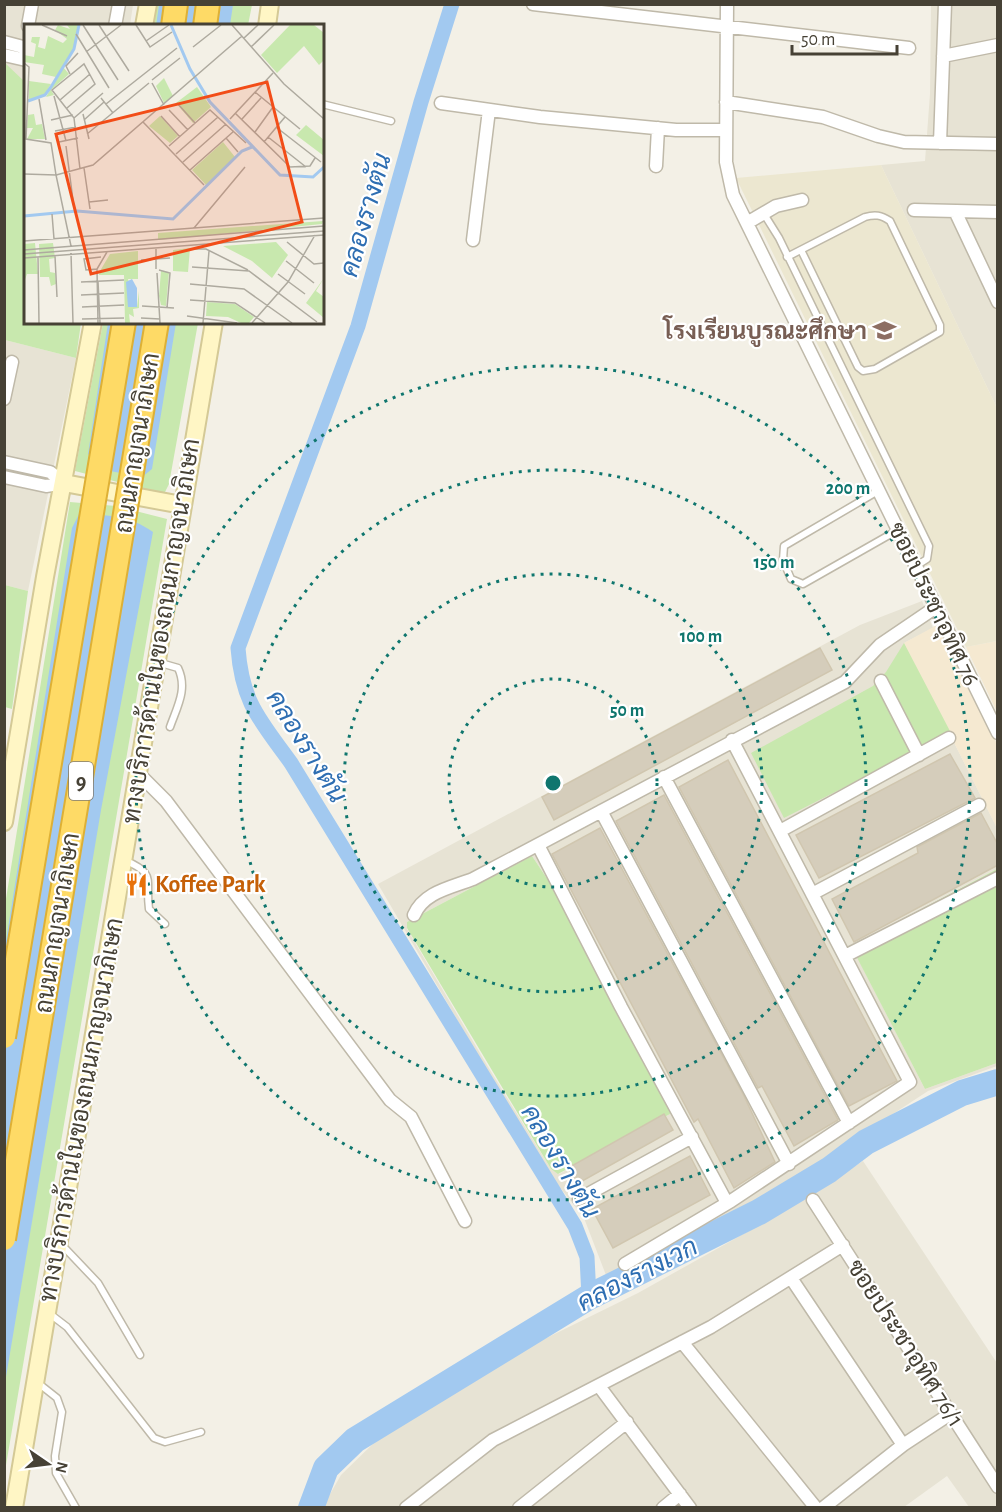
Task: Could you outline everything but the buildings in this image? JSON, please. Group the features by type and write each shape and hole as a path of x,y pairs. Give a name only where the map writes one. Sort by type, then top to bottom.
{"highway":[{"path":"173,24 176,4"},
{"path":"205,24 208,4"},
{"name":"ถนนกาญจนาภิเษก","path":"4,1037 124,324"},
{"name":"ถนนกาญจนาภิเษก","path":"4,1239 157,324"}],"main road":[{"path":"144,24 148,4"},
{"path":"267,24 270,4"},
{"path":"4,822 45,577 93,324"},
{"name":"ทางบริการด้านในของถนนกาญจนาภิเษก","path":"14,1508 214,324"},
{"path":"64,483 182,506"}],"street":[{"path":"28,24 32,4"},
{"path":"115,24 119,4"},
{"path":"533,4 909,48"},
{"name":"ซอยประชาอุทิศ 76","path":"727,4 728,177 747,223 936,607 992,709 998,734"},
{"path":"940,143 945,4"},
{"path":"4,42 24,51"},
{"path":"943,56 998,45"},
{"path":"4,55 24,51"},
{"path":"726,102 808,114 904,142 998,144"},
{"path":"441,103 688,131 726,130"},
{"path":"473,240 489,110"},
{"path":"656,166 658,128"},
{"path":"747,223 776,206 802,200"},
{"path":"914,210 998,212"},
{"path":"955,211 998,302"},
{"path":"4,399 12,362"},
{"path":"4,462 50,472 64,483"},
{"path":"4,477 46,486 64,483"},
{"path":"414,915 419,904 427,897 473,879 845,682 880,645 936,607"},
{"path":"881,681 919,755"},
{"path":"780,831 949,738"},
{"path":"625,1264 789,1164 910,1082 732,740"},
{"path":"138,773 166,801 390,1100 411,1117 465,1221"},
{"path":"664,777 849,1123"},
{"path":"812,894 979,805"},
{"path":"601,811 789,1164"},
{"path":"538,845 621,1007 727,1203"},
{"path":"844,956 998,878"},
{"path":"579,1199 692,1137"},
{"name":"ซอยประชาอุทิศ 76/1","path":"813,1200 998,1487"},
{"path":"406,1508 493,1440 682,1342 792,1278 843,1245"},
{"path":"792,1278 903,1445"},
{"path":"682,1342 816,1508"},
{"path":"599,1386 690,1508"},
{"path":"823,1508 903,1445 950,1414"},
{"path":"519,1508 627,1422"},
{"path":"663,1508 680,1494"}],"lane":[{"path":"324,104 391,121"},
{"path":"764,214 929,546 927,559 916,566"},
{"path":"787,257 865,217 884,216 895,232 940,325 940,333 875,369 863,371 858,367 801,250"},
{"path":"878,490 784,546 783,560 791,579 803,584 898,530"},
{"path":"156,662 178,668 182,676 184,690 170,727"},
{"path":"123,860 142,868 148,877 149,909 165,924"},
{"path":"59,1241 98,1283 140,1355"},
{"path":"47,1312 67,1327 154,1438 165,1442 201,1432"},
{"path":"35,1381 57,1398 62,1412 55,1456 56,1473 75,1508"}],"shaded area":[{"path":"5,5 133,5 130,24 24,24 24,242 5,237"},
{"path":"931,5 997,5 997,408 881,165 925,161 930,94"},
{"name":"โรงเรียนบูรณะศึกษา","path":"881,165 997,408 997,641 966,647 736,178"},
{"path":"5,340 76,358 28,591 5,585"},
{"path":"922,601 933,628 904,643 997,828 997,869 851,945 925,1089 997,1063 997,1066 928,1091 768,1196 609,1283 584,1218 540,1162 378,884 860,625","holes":["532,856 548,880 673,1106 670,1114 559,1174 551,1169 407,929 407,922"]},
{"path":"939,624 997,744 997,828 904,643"},
{"path":"997,641 997,712 966,647"},
{"path":"863,1161 997,1363 997,1507 969,1507 947,1476 904,1507 322,1508 341,1475 381,1436 522,1350 638,1293 781,1213"}],"green space":[{"path":"154,5 252,5 248,24 150,24"},
{"path":"5,63 24,81 24,324 81,324 76,358 5,340"},
{"path":"103,324 198,324 169,484 164,494 75,471"},
{"path":"70,502 116,506 167,519 5,1471 5,905"},
{"path":"5,585 28,591 12,709 5,707"},
{"path":"904,643 951,733 784,818 751,753 873,686 886,672"},
{"path":"532,856 548,880 673,1106 670,1114 558,1174 551,1169 407,928 407,922"},
{"path":"997,869 997,1063 925,1089 851,946"}],"water":[{"path":"159,5 233,5 230,24 156,24"},
{"path":"108,324 176,324 152,469 142,477 110,471 88,454"},
{"path":"79,514 127,519 153,532 101,810 5,1383 5,947 72,528"}],"waterway":[{"name":"คลองรางตัน","path":"452,4 421,102 358,326 238,648 240,667 254,710 291,763 575,1226 587,1257 589,1297"},
{"name":"คลองรางเวก","path":"311,1508 326,1468 355,1440 589,1297 759,1212 829,1170 866,1142 962,1093 998,1082"}],"place":[{"name":"โรงเรียนบูรณะศึกษา","path":"885,331"},
{"name":"Koffee Park","path":"137,884"}]}
